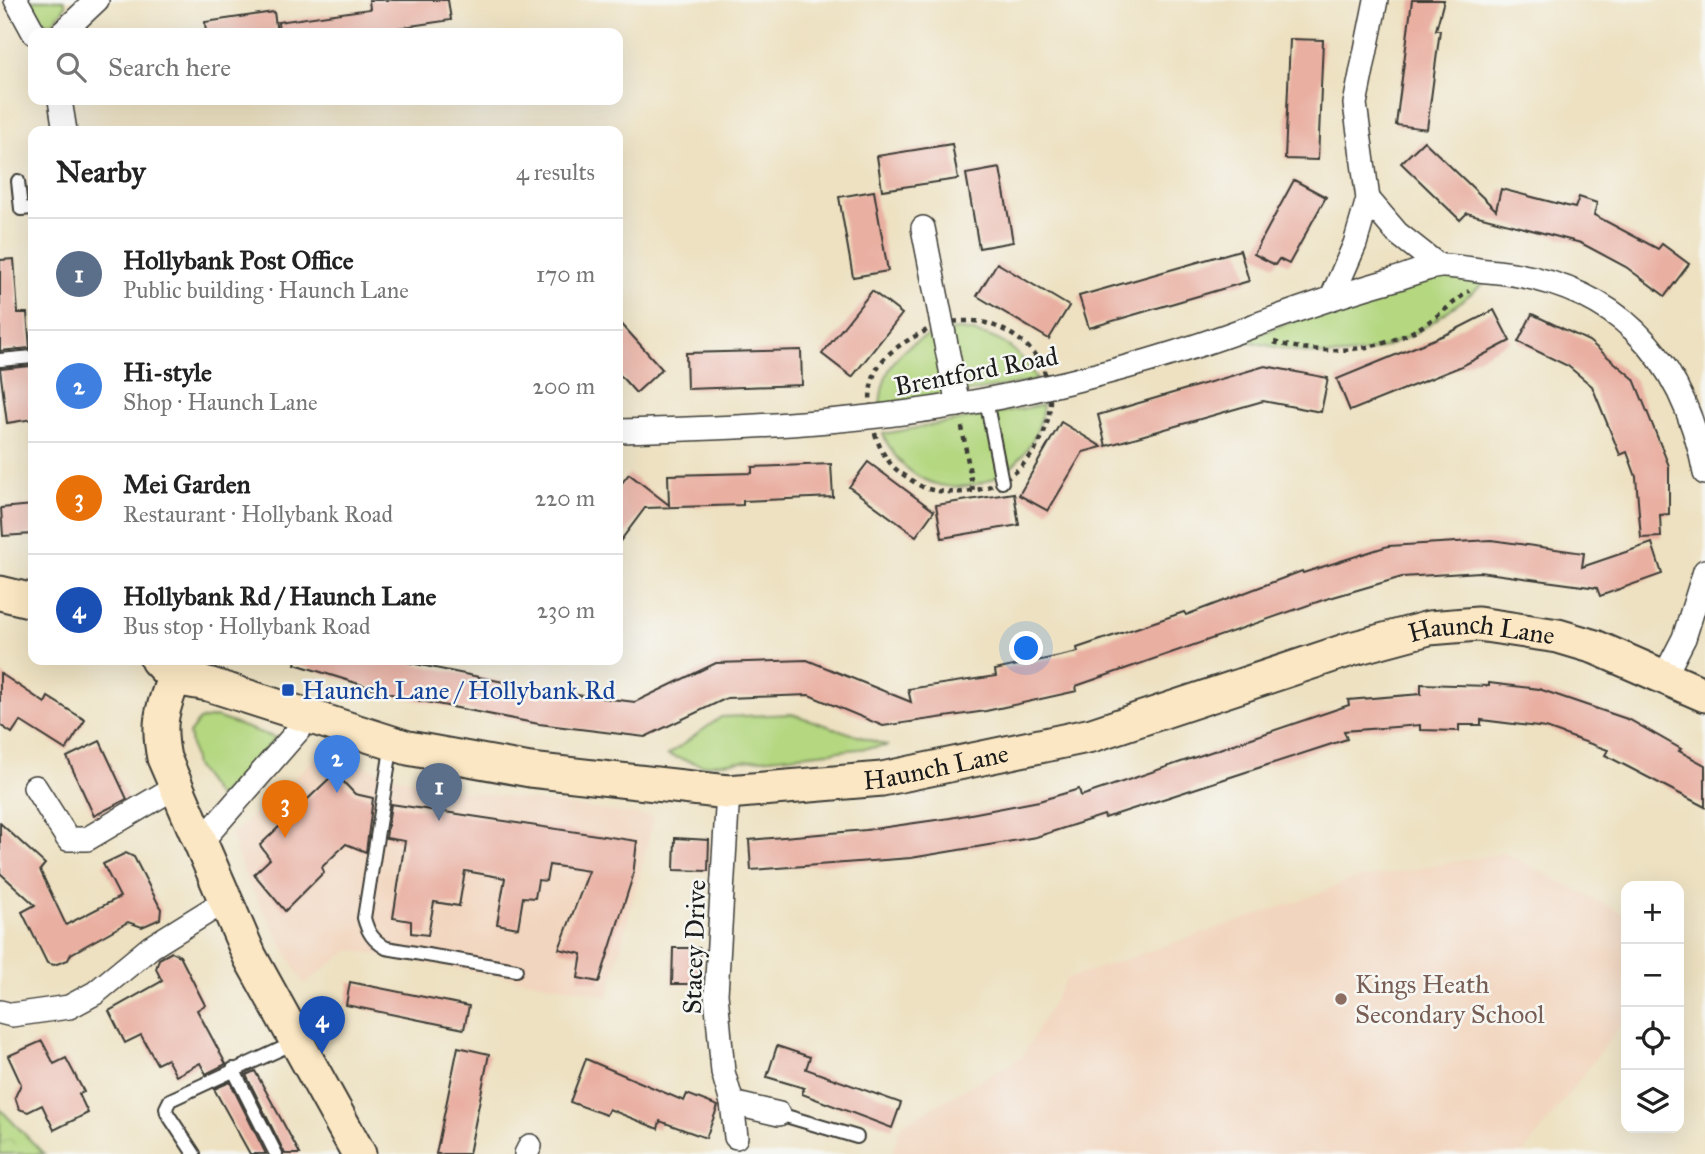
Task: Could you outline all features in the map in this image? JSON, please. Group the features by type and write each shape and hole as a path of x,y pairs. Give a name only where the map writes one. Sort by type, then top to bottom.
{"street":[{"path":"16,0 31,28"},
{"path":"67,28 97,0"},
{"path":"1332,297 1355,244 1368,199 1355,104 1376,0"},
{"path":"61,105 64,126"},
{"path":"1368,199 1397,233 1439,267"},
{"path":"923,228 958,405"},
{"name":"Brentford Road","path":"623,431 737,428 879,418 986,400 1158,360 1332,297 1439,267 1536,276 1580,294 1629,323 1655,350 1697,406 1705,473"},
{"path":"1665,676 1684,638 1705,572"},
{"path":"0,593 28,600"},
{"name":"Haunch Lane","path":"165,669 392,743 530,770 728,792 882,779 1079,738 1351,649 1429,628 1478,624 1558,636 1595,647 1705,695"},
{"path":"165,669 159,732 164,758 250,957 359,1154"},
{"path":"201,842 310,717"},
{"path":"35,787 68,839 77,840 87,839 177,786"},
{"name":"Stacey Drive","path":"728,792 716,994 723,1072 732,1103 736,1146"},
{"path":"0,1012 12,1015 68,1007 95,993 151,947 225,901"},
{"path":"732,1103 779,1114"}],"lane":[{"path":"18,181 21,209 28,208"},
{"path":"0,360 28,357"},
{"path":"986,400 1002,482"},
{"path":"392,743 364,918 367,931 374,941 386,948 516,970"},
{"path":"194,1154 166,1108 170,1100 296,1042"},
{"path":"233,1069 276,1154"},
{"path":"779,1114 857,1137"}],"path":[{"path":"1240,331 1278,344 1343,350 1377,345 1413,331 1495,272"},
{"path":"958,405 973,491"}],"shaded area":[{"path":"321,753 393,776 457,790 654,817 608,997 593,992 350,950 304,984 245,877 231,835"},
{"name":"Kings Heath Secondary School","path":"1504,853 1621,912 1621,1025 1523,1154 892,1154 901,1125 1022,1057 1066,979 1313,896 1347,881"}],"green space":[{"path":"31,0 64,0 66,6 52,23 43,22"},
{"path":"1441,276 1491,278 1423,328 1386,346 1365,352 1319,354 1242,340 1334,306"},
{"path":"961,330 986,335 1006,344 1023,359 1037,380 880,408 887,375 903,351 928,336"},
{"path":"1043,405 1035,435 1019,459 997,476 973,485 947,486 922,478 900,461 883,434"},
{"path":"792,714 888,746 702,765 668,755 721,717"},
{"path":"216,717 276,738 218,798 195,766 189,734 199,720"},
{"path":"0,1109 44,1154 0,1154"}],"building":[{"path":"369,0 448,0 451,20 397,28 279,28 278,22 370,9"},
{"path":"1412,0 1444,0 1436,30 1440,30 1427,129 1396,125"},
{"path":"274,12 276,28 206,28 205,22"},
{"path":"1290,39 1323,40 1318,160 1285,159"},
{"path":"1424,141 1496,210 1501,189 1575,208 1579,197 1597,203 1594,215 1658,249 1662,244 1689,264 1665,296 1626,267 1581,243 1467,213 1460,220 1401,163"},
{"path":"952,144 958,179 882,190 877,156"},
{"path":"1000,168 1013,242 979,248 966,174"},
{"path":"1294,180 1326,197 1289,264 1279,259 1275,265 1254,254"},
{"path":"874,191 888,271 853,277 839,197"},
{"path":"1240,250 1249,281 1089,328 1079,296"},
{"path":"14,259 18,313 27,313 28,348 0,351 0,260"},
{"path":"997,263 1069,306 1049,339 977,296"},
{"path":"872,291 902,314 852,377 822,354"},
{"path":"1494,310 1510,341 1462,366 1350,411 1337,379 1449,333"},
{"path":"1532,314 1589,341 1634,379 1669,466 1669,514 1660,515 1661,537 1641,538 1636,477 1627,452 1620,455 1592,386 1568,366 1518,342"},
{"path":"623,326 662,369 636,393 623,379"},
{"path":"801,350 802,385 687,389 686,353"},
{"path":"28,366 28,420 7,423 0,369"},
{"path":"1265,366 1328,378 1321,412 1263,401 1106,446 1098,415"},
{"path":"1061,422 1102,447 1083,452 1048,511 1019,495"},
{"path":"868,462 934,511 916,536 849,487"},
{"path":"831,464 833,497 743,501 743,505 645,508 623,537 623,482 629,474 669,505 668,475 752,473 752,467"},
{"path":"1014,493 1019,525 942,538 936,505"},
{"path":"28,505 28,534 3,536 1,508"},
{"path":"1491,540 1584,553 1582,567 1652,543 1662,574 1600,596 1597,588 1480,572 1402,577 1323,600 1076,686 1077,691 986,711 883,726 809,695 727,698 645,737 539,724 401,697 298,665 420,665 552,692 635,702 716,663 807,660 911,702 908,689 996,676 995,670 1078,652 1077,648 1184,612 1186,615 1302,571 1303,573 1388,546"},
{"path":"0,673 45,703 48,697 85,720 66,750 20,721 12,733 0,725"},
{"path":"1489,683 1539,689 1630,720 1681,749 1679,751 1705,765 1705,807 1605,755 1608,750 1546,728 1481,720 1481,725 1459,725 1459,731 1420,730 1420,725 1344,731 1347,739 1105,818 1104,815 1036,837 911,858 751,870 749,840 866,830 950,818 1039,801 1079,789 1081,796 1349,705 1348,700 1421,694 1421,684 1489,686"},
{"path":"100,741 127,799 94,816 67,757"},
{"path":"335,773 355,794 373,798 366,852 346,844 322,867 324,872 285,911 254,874 270,859 260,845"},
{"path":"391,804 637,841 633,876 599,982 578,978 582,954 559,949 589,871 549,865 546,881 538,880 535,898 523,897 518,928 497,924 505,878 465,871 459,906 434,902 428,935 411,933 411,921 393,918 405,841 386,838"},
{"path":"0,823 45,864 40,870 66,925 120,897 103,864 126,853 134,857 161,909 160,919 142,927 128,922 71,954 68,960 54,965 47,963 22,912 35,905 0,873"},
{"path":"675,838 709,840 708,871 674,870"},
{"path":"673,948 700,948 699,984 672,984"},
{"path":"172,952 180,956 205,1005 197,1010 226,1064 206,1074 200,1063 176,1076 167,1059 157,1064 141,1035 125,1043 109,1011 162,981 156,969 159,959"},
{"path":"350,982 469,1006 464,1029 346,1005"},
{"path":"42,1041 54,1064 66,1058 84,1092 79,1094 88,1113 54,1130 42,1105 28,1112 19,1109 15,1097 21,1084 8,1056"},
{"path":"777,1046 810,1057 806,1069 901,1103 892,1128 802,1094 804,1088 767,1077"},
{"path":"458,1047 489,1054 469,1154 436,1154"},
{"path":"586,1059 684,1101 687,1094 718,1106 706,1138 660,1121 658,1129 609,1109 606,1115 570,1102"},
{"path":"255,1071 300,1154 285,1154 246,1075"},
{"path":"230,1082 266,1154 250,1154 214,1089"}],"place":[{"name":"Haunch Lane / Hollybank Rd","path":"288,690"},
{"name":"Hi-style","path":"337,793"},
{"name":"Hollybank Post Office","path":"439,821"},
{"name":"Mei Garden","path":"285,838"},
{"name":"Kings Heath Secondary School","path":"1341,999"},
{"name":"Hollybank Rd / Haunch Lane","path":"322,1054"}]}
